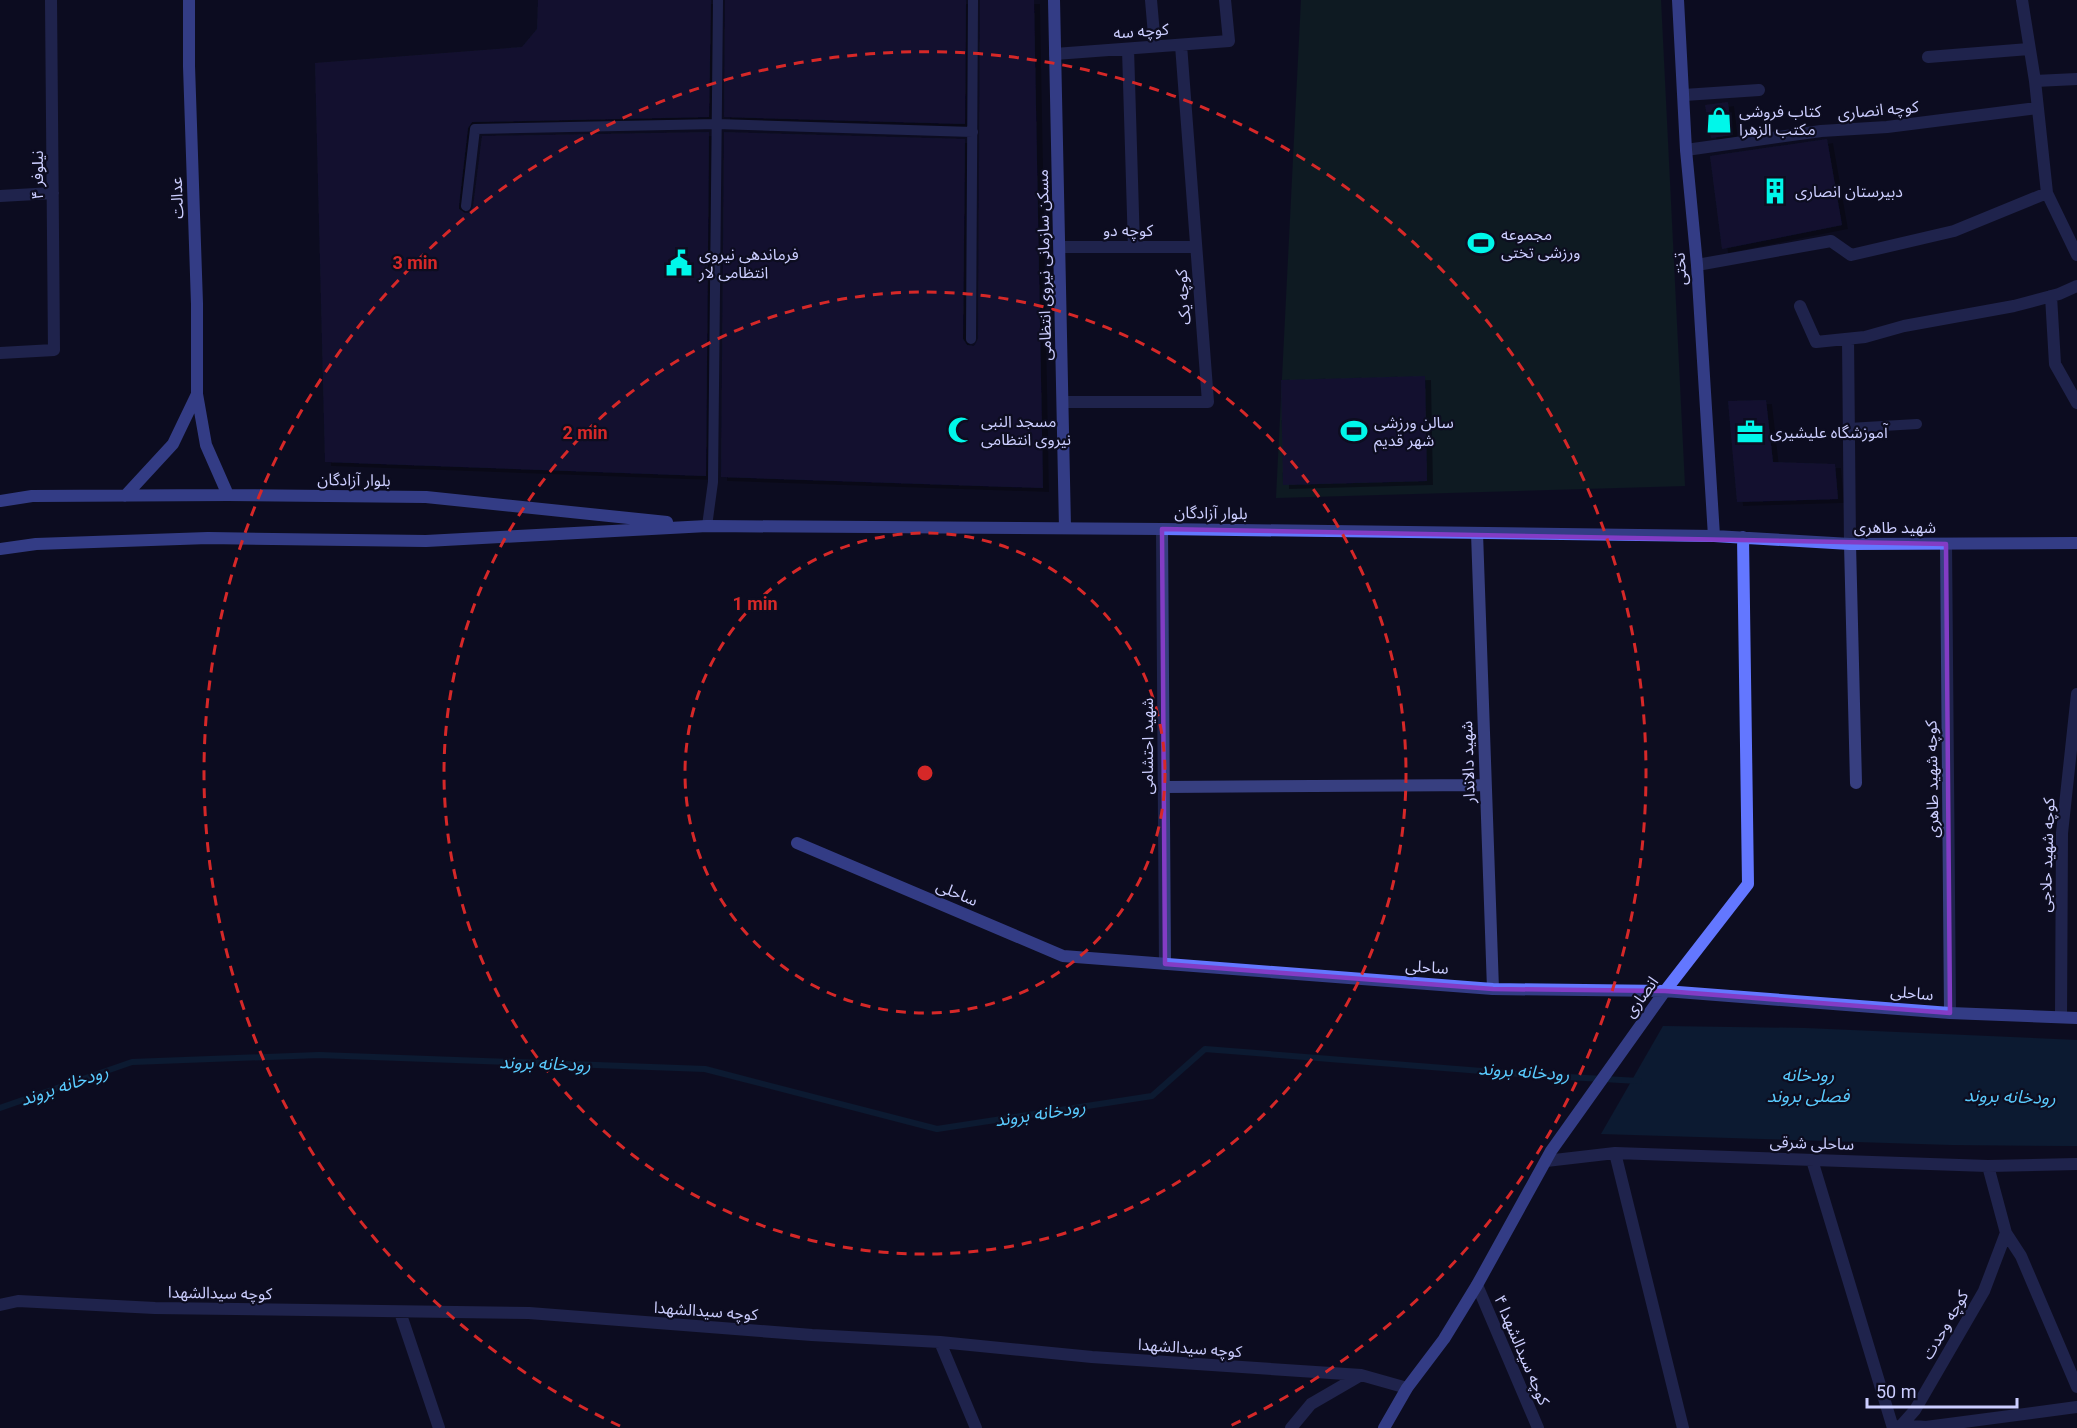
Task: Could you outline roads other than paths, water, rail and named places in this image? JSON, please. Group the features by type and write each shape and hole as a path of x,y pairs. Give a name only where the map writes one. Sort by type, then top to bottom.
{"main road":[{"name":"عدالت","path":"189,0 197,304 197,394 206,446 228,495"},
{"name":"مسکن سازمانی نیروی انتظامی","path":"1054,0 1065,528"},
{"name":"تختی","path":"1677,0 1714,536"},
{"path":"125,496 173,444 197,394"},
{"name":"بلوار آزادگان","path":"0,501 32,496 228,495 426,498 707,526"},
{"name":"بلوار آزادگان","path":"0,549 36,544 208,538 426,541 707,526 1714,536"},
{"name":"شهید طاهری","path":"1714,536 1850,544 2077,543"},
{"name":"انصاری","path":"1384,1428 1407,1388 1444,1339 1548,1156 1665,991 1748,884 1743,537"},
{"name":"ساحلی","path":"797,843 1063,956 1493,989 1665,991 1950,1013 2077,1018"}],"street":[{"name":"نیلوفر ۴","path":"0,353 54,350 51,0"},
{"path":"1151,0 1155,46"},
{"name":"کوچه سه","path":"1055,54 1229,41 1225,0"},
{"path":"2022,0 2028,49 2035,81 2047,193 2077,255"},
{"name":"کوچه یک","path":"1064,402 1208,402 1181,45"},
{"path":"1128,49 1134,247"},
{"path":"1928,57 2028,49"},
{"path":"2035,81 2077,79"},
{"path":"1684,95 1759,90"},
{"name":"کوچه انصاری","path":"1686,150 1821,132 1887,127 2037,108"},
{"path":"1697,266 1831,241 1851,255 1954,231 2047,193"},
{"path":"0,196 53,194"},
{"name":"کوچه دو","path":"1060,247 1196,247"},
{"path":"1800,306 1816,342 1865,337 1904,326 2014,306 2077,286"},
{"path":"2051,296 2055,364 2077,403"},
{"path":"1848,339 1856,783"},
{"name":"شهید احتشامی","path":"1162,529 1165,964"},
{"name":"شهید دالاندار","path":"1477,533 1493,989"},
{"name":"کوچه شهید طاهری","path":"1946,544 1950,1013"},
{"name":"کوچه شهید حلاجی","path":"2061,1017 2062,833 2077,694"},
{"path":"1164,787 1485,785"},
{"path":"1615,1153 1683,1428"},
{"name":"ساحلی شرقی","path":"1548,1156 1615,1153 1988,1166 2077,1164"},
{"path":"1812,1160 1898,1427 1926,1427 2077,1407"},
{"path":"1988,1166 2006,1233 2021,1256 2077,1387"},
{"name":"کوچه وحدت","path":"1898,1427 1915,1410 1984,1291 2006,1233"},
{"name":"کوچه سیدالشهدا ۴","path":"1477,1284 1538,1428"},
{"name":"کوچه سیدالشهدا","path":"0,1305 18,1300 155,1308 529,1313 812,1335 940,1342 1103,1358 1361,1375 1407,1388"},
{"path":"400,1312 440,1428"},
{"path":"940,1342 976,1428"},
{"path":"1291,1428 1311,1404 1361,1375"}],"lane":[{"path":"707,526 713,482 718,0"},
{"path":"971,339 974,0"},
{"path":"466,206 475,129 717,124 973,132"},
{"path":"1849,428 1917,424"}],"water":[{"name":"رودخانه فصلی بروند","path":"1663,1026 1805,1028 2077,1040 2077,1146 1952,1145 1601,1134"}],"waterway":[{"name":"رودخانه بروند","path":"0,1108 132,1062 319,1055 705,1069 937,1129 1152,1096 1205,1049 1532,1075 1639,1081"}],"place":[{"name":"کتاب فروشی مکتب الزهرا","path":"1719,120"},
{"name":"دبیرستان انصاری","path":"1775,191"},
{"name":"مجموعه ورزشی تختی","path":"1481,243"},
{"name":"فرماندهی نیروی انتظامی لار","path":"679,263"},
{"name":"مسجد النبی نیروی انتظامی","path":"961,430"},
{"name":"سالن ورزشی شهر قدیم","path":"1354,431"},
{"name":"آموزشگاه علیشیری","path":"1750,432"}]}
